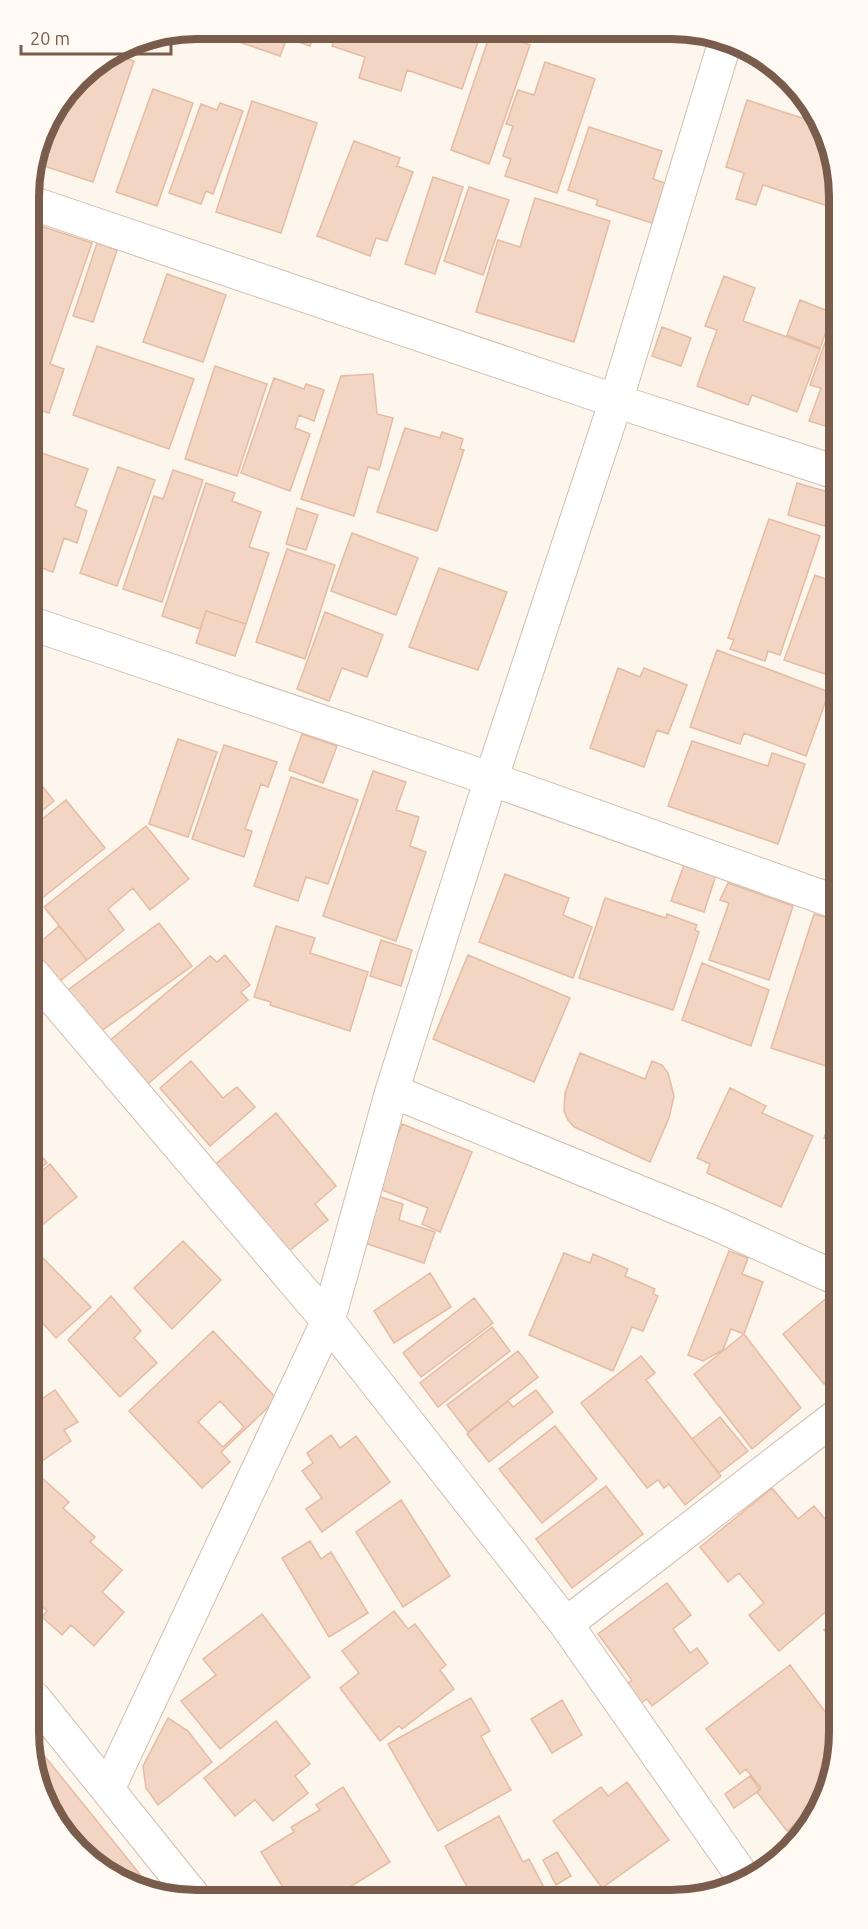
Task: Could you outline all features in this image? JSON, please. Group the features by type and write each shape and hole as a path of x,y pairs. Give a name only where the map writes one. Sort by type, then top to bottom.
{"street":[{"path":"108,1790 328,1321 392,1091 491,779 616,401 723,48"},
{"path":"39,205 616,401 829,470"},
{"path":"39,626 491,779 829,900"},
{"path":"39,981 328,1321 566,1624 741,1874"},
{"path":"392,1091 701,1217 829,1276"},
{"path":"566,1624 829,1422"},
{"path":"39,1704 188,1890"}],"building":[{"path":"240,39 287,39 280,56 239,42"},
{"path":"290,39 312,39 310,46"},
{"path":"334,39 479,39 462,89 407,70 401,91 359,78 365,57 332,46"},
{"path":"488,39 513,39 530,45 489,164 451,150"},
{"path":"123,57 134,61 93,182 42,165 44,156 55,127 72,101 93,78"},
{"path":"545,62 595,79 557,193 505,176 511,159 503,156 513,126 506,124 518,90 534,95"},
{"path":"153,89 193,103 157,206 116,192"},
{"path":"747,100 809,120 824,156 828,176 829,206 763,185 756,205 736,199 744,173 726,167"},
{"path":"252,101 317,123 281,233 216,212"},
{"path":"220,103 243,111 213,194 206,191 201,204 169,193 201,104 217,110"},
{"path":"589,127 662,151 653,179 665,183 652,223 596,205 598,200 568,190"},
{"path":"354,141 400,158 397,166 413,172 387,241 376,238 370,256 317,236"},
{"path":"433,177 463,187 435,274 405,264"},
{"path":"469,187 509,200 483,275 444,261"},
{"path":"535,198 610,221 574,342 476,312 498,240 520,247"},
{"path":"39,225 92,243 50,364 64,369 49,413 39,410"},
{"path":"97,243 117,250 93,322 73,316"},
{"path":"167,274 226,295 203,362 143,342"},
{"path":"724,276 755,288 743,321 820,349 797,412 752,395 748,405 697,386 717,330 705,326"},
{"path":"800,300 829,311 829,324 820,348 787,335"},
{"path":"662,327 691,338 681,366 652,356"},
{"path":"828,334 829,427 809,421 821,388 810,385"},
{"path":"97,346 194,379 169,449 73,415"},
{"path":"215,366 267,384 237,476 185,459"},
{"path":"373,374 377,414 393,418 379,470 368,467 354,516 301,499 341,376"},
{"path":"274,378 304,389 306,384 324,390 314,421 299,415 295,428 310,434 290,491 241,473"},
{"path":"405,428 440,438 442,432 463,439 460,449 464,450 437,531 377,512"},
{"path":"39,452 88,469 75,506 87,511 77,543 64,538 53,572 39,567"},
{"path":"118,467 155,480 117,586 80,573"},
{"path":"173,470 203,480 162,602 123,589 154,496 163,499"},
{"path":"206,483 235,493 232,501 261,512 249,547 269,553 246,624 206,611 200,629 162,616"},
{"path":"797,483 829,492 829,513 825,526 788,515"},
{"path":"297,508 318,515 306,550 286,544"},
{"path":"769,519 820,536 780,655 768,651 765,661 730,649 734,640 728,638"},
{"path":"352,533 418,558 396,615 331,591"},
{"path":"287,549 335,565 305,659 256,642"},
{"path":"439,568 507,592 478,670 409,647"},
{"path":"815,575 829,581 829,662 825,674 784,660"},
{"path":"206,611 246,624 235,656 196,643"},
{"path":"325,612 383,635 367,677 342,668 329,701 297,689"},
{"path":"717,650 829,692 806,756 744,733 740,744 690,727"},
{"path":"618,668 640,677 644,668 687,685 668,734 657,730 644,767 590,748"},
{"path":"302,734 337,746 323,783 289,770"},
{"path":"178,739 217,752 188,837 149,824"},
{"path":"692,741 768,766 772,753 805,764 778,844 668,806"},
{"path":"224,745 277,762 268,787 261,784 245,829 252,831 244,857 192,839"},
{"path":"373,771 406,782 396,810 419,817 410,846 426,852 396,941 323,916"},
{"path":"291,777 358,800 328,884 306,877 298,901 254,886"},
{"path":"39,782 54,801 39,813"},
{"path":"66,800 105,848 39,901 39,822"},
{"path":"146,826 189,879 150,910 133,888 108,909 124,930 87,960 44,907"},
{"path":"684,865 716,875 704,912 671,901"},
{"path":"505,874 569,898 563,915 592,927 573,978 479,942"},
{"path":"728,883 793,906 769,980 709,960 729,903 720,900"},
{"path":"605,898 666,918 667,914 697,925 695,930 699,932 673,1010 579,978"},
{"path":"814,914 829,918 829,1058 826,1066 771,1048"},
{"path":"159,923 192,966 100,1032 68,990"},
{"path":"59,926 87,960 56,984 39,962 39,943"},
{"path":"276,926 315,938 310,953 368,972 350,1031 270,1005 271,1002 254,997"},
{"path":"381,940 412,950 401,986 370,976"},
{"path":"225,955 250,985 241,992 248,1000 144,1087 107,1043 210,956 217,962"},
{"path":"468,955 570,998 534,1082 433,1039"},
{"path":"702,963 769,990 751,1046 682,1020"},
{"path":"580,1053 645,1079 652,1061 662,1065 668,1073 674,1096 669,1118 650,1162 574,1127 568,1120 564,1111 565,1093"},
{"path":"191,1061 223,1098 237,1087 255,1107 210,1146 160,1088"},
{"path":"730,1088 766,1106 762,1113 813,1136 781,1207 707,1173 710,1164 697,1158"},
{"path":"276,1113 336,1186 315,1204 328,1220 285,1254 211,1168"},
{"path":"402,1124 472,1152 440,1232 422,1224 428,1208 377,1188"},
{"path":"829,1125 829,1140 824,1138"},
{"path":"39,1153 47,1163 39,1169"},
{"path":"50,1164 77,1197 39,1227 39,1173"},
{"path":"371,1194 403,1204 399,1220 435,1232 424,1263 356,1240"},
{"path":"183,1241 221,1280 172,1329 134,1288"},
{"path":"729,1251 748,1258 742,1274 763,1282 744,1334 731,1329 723,1350 703,1361 688,1355"},
{"path":"564,1253 590,1263 593,1254 628,1269 625,1276 655,1289 653,1294 658,1296 643,1331 632,1327 613,1371 529,1335"},
{"path":"39,1256 91,1307 56,1338 39,1319"},
{"path":"430,1273 451,1307 394,1343 374,1311"},
{"path":"111,1296 141,1331 134,1338 157,1363 120,1397 68,1340"},
{"path":"828,1297 829,1380 824,1384 783,1334"},
{"path":"474,1298 493,1323 421,1377 403,1353"},
{"path":"492,1327 510,1351 438,1407 420,1383"},
{"path":"213,1331 277,1399 221,1452 230,1462 202,1488 129,1411","holes":["220,1401 244,1427 223,1447 198,1422"]},
{"path":"744,1334 801,1408 752,1449 694,1374"},
{"path":"518,1351 538,1377 468,1432 447,1405"},
{"path":"641,1356 655,1373 646,1380 721,1476 685,1505 669,1484 664,1488 658,1480 647,1488 581,1403"},
{"path":"55,1390 78,1422 64,1430 71,1441 39,1463 39,1401"},
{"path":"536,1390 553,1412 489,1462 467,1434 508,1401 513,1407"},
{"path":"720,1417 748,1451 719,1473 692,1439"},
{"path":"555,1426 597,1479 542,1523 499,1469"},
{"path":"331,1435 340,1448 356,1436 390,1482 322,1532 306,1509 322,1498 302,1471 313,1463 307,1453"},
{"path":"39,1475 69,1502 63,1508 95,1537 90,1542 122,1570 102,1592 124,1612 94,1646 71,1625 62,1635 42,1617 47,1611 39,1604"},
{"path":"606,1486 643,1534 572,1588 536,1539"},
{"path":"772,1488 798,1519 814,1506 829,1524 829,1609 779,1651 749,1615 764,1603 739,1573 728,1582 700,1547"},
{"path":"401,1500 450,1576 403,1607 356,1532"},
{"path":"310,1541 321,1559 331,1552 368,1613 329,1637 282,1558"},
{"path":"667,1583 691,1615 673,1629 690,1653 697,1648 708,1663 652,1706 647,1699 638,1705 624,1686 632,1680 598,1634"},
{"path":"394,1611 408,1629 415,1624 446,1665 440,1670 454,1689 402,1729 399,1726 380,1741 340,1688 359,1673 342,1651"},
{"path":"262,1614 310,1677 220,1749 181,1701 216,1675 203,1659"},
{"path":"829,1626 829,1637 824,1630"},
{"path":"790,1665 829,1717 829,1742 824,1773 813,1802 803,1818 787,1831 757,1792 761,1788 746,1769 740,1774 706,1729"},
{"path":"471,1698 490,1731 481,1736 511,1790 438,1831 388,1744"},
{"path":"562,1700 582,1735 552,1753 531,1719"},
{"path":"168,1718 188,1731 212,1762 158,1805 146,1788 143,1766"},
{"path":"276,1721 310,1764 295,1776 308,1793 273,1821 255,1800 235,1816 204,1778"},
{"path":"40,1750 146,1882 109,1863 85,1844 72,1828 51,1792 44,1773"},
{"path":"750,1776 760,1790 734,1808 725,1794"},
{"path":"627,1782 669,1840 602,1888 553,1821 601,1787 608,1796"},
{"path":"343,1787 390,1862 345,1890 285,1890 261,1852 294,1832 291,1827 320,1810 316,1805"},
{"path":"499,1816 523,1862 529,1859 545,1890 469,1890 445,1846"},
{"path":"557,1852 571,1876 556,1885 543,1860"}]}
